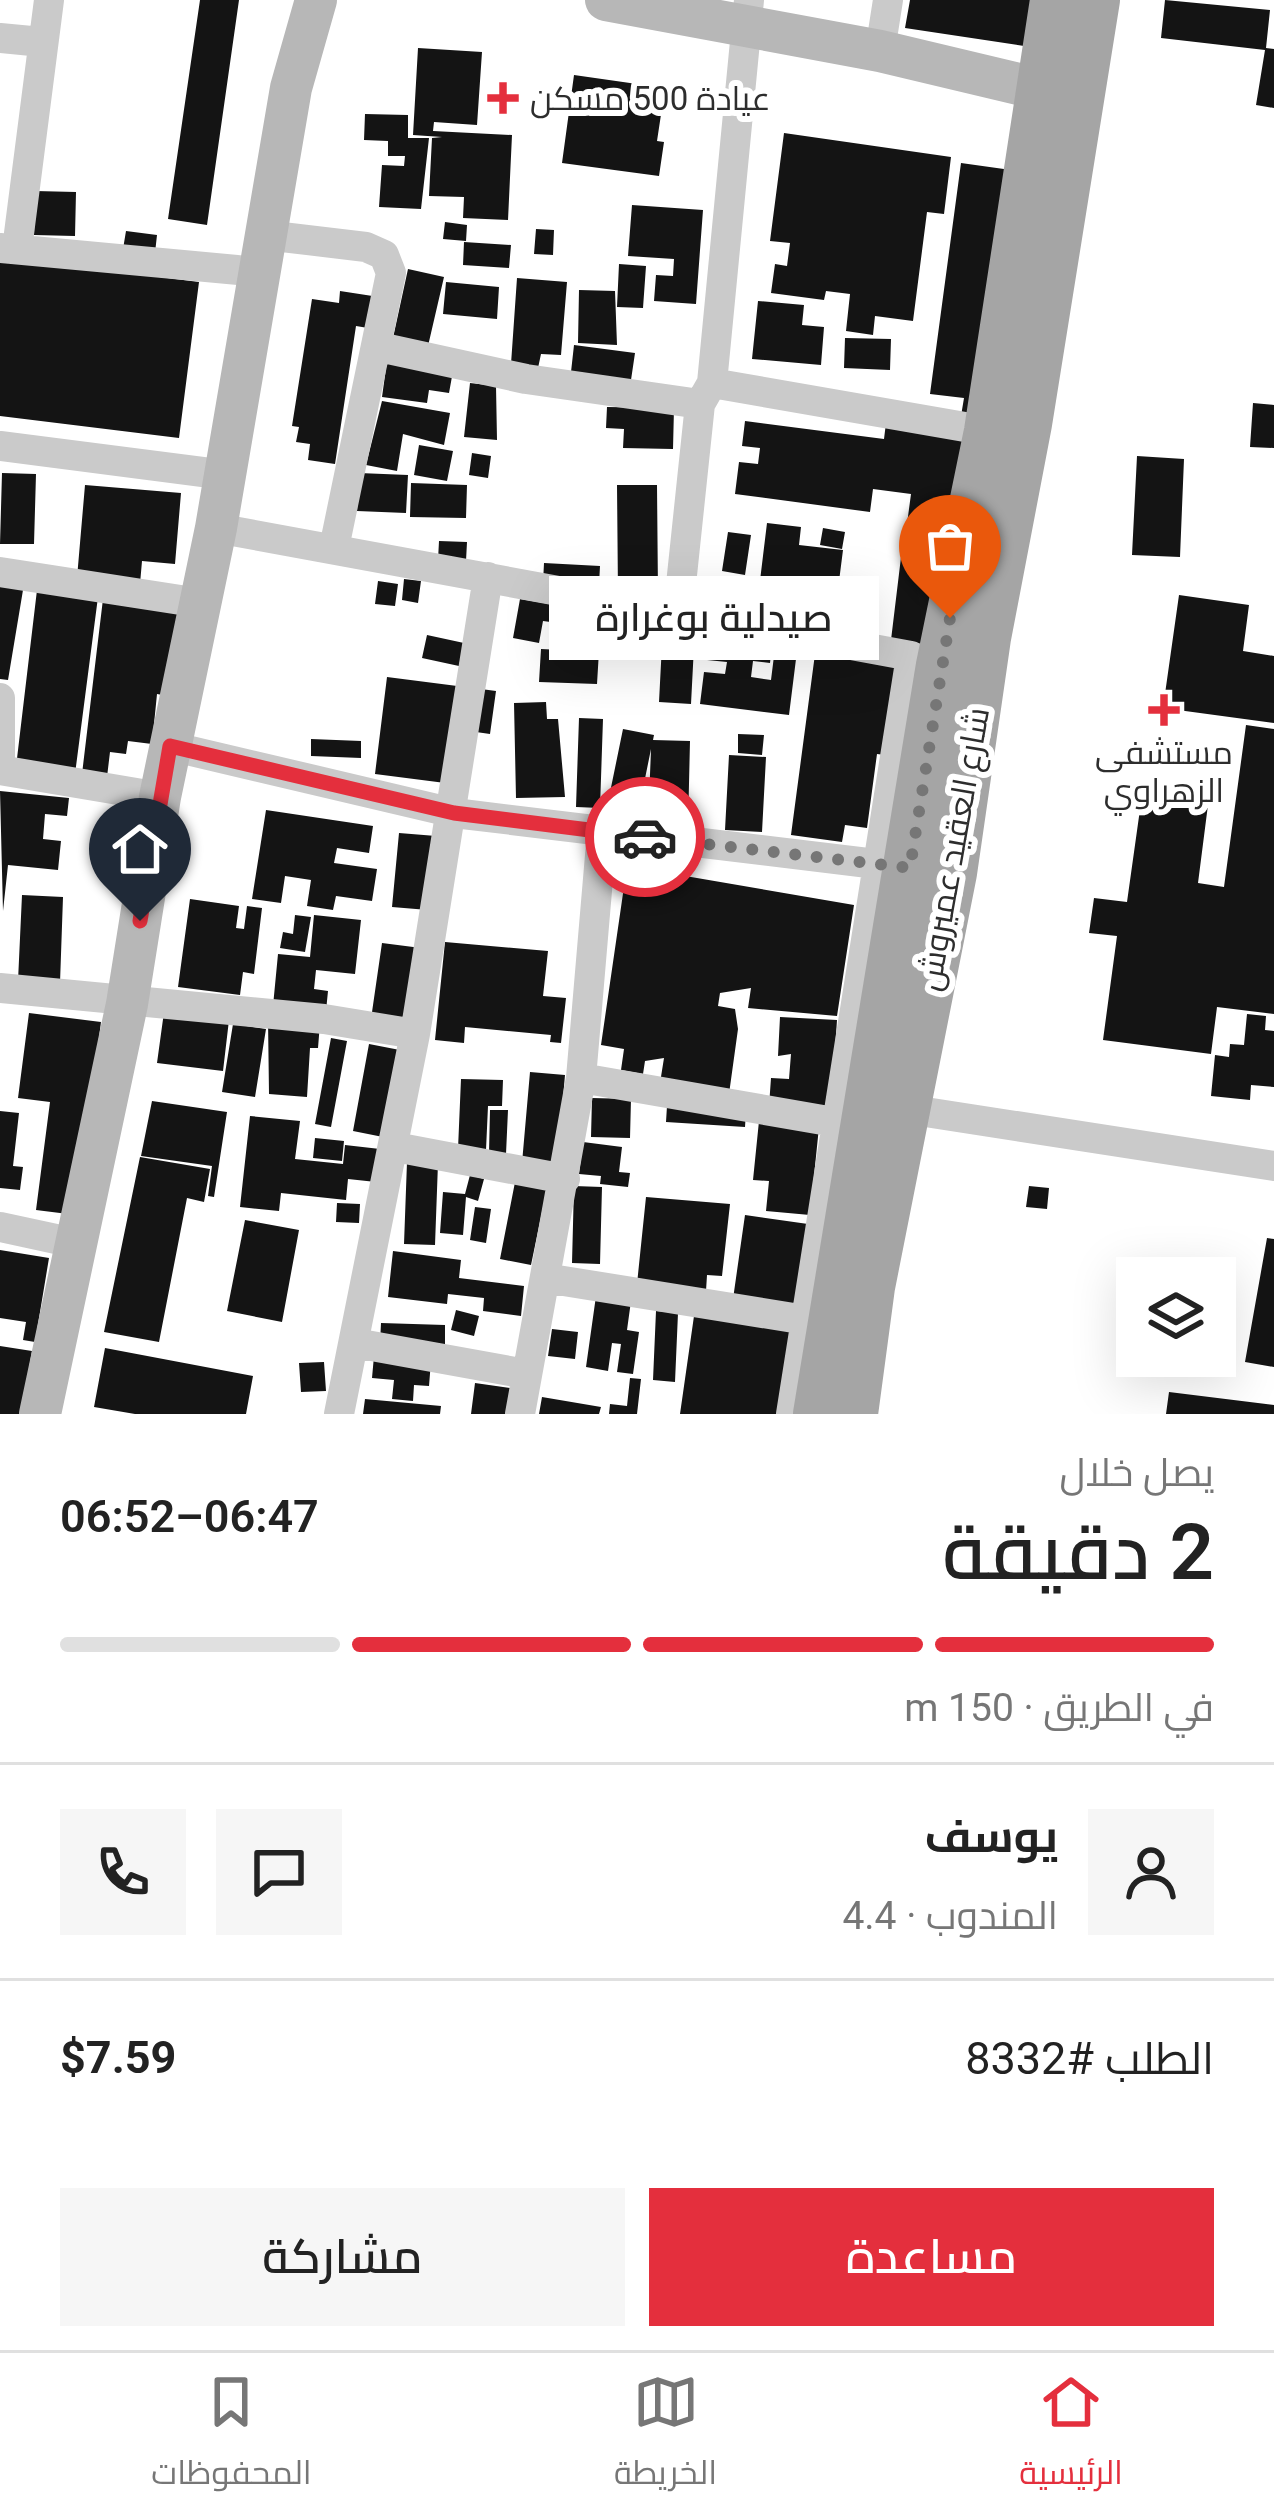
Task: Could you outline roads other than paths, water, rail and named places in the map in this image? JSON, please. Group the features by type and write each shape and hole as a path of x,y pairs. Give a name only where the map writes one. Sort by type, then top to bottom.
{"main road":[{"name":"شارع العقيد عميروش","path":"913,868 987,638 1060,95 1054,0"},
{"name":"شارع العقيد عميروش","path":"817,1414 913,868 926,661 988,431 1060,95 1096,0"},
{"name":"شارع العقيد عميروش","path":"854,1414 871,1116"}],"street":[{"path":"49,0 8,248 262,253 366,247 384,255 391,273 380,347 334,548"},
{"path":"40,1414 128,1004 160,796 226,475 291,88 316,0"},
{"path":"880,51 888,0"},
{"path":"630,2 748,13 1060,95"},
{"path":"678,613 748,13"},
{"path":"0,38 42,42"},
{"path":"380,347 526,380 706,394 988,431"},
{"path":"0,446 226,475"},
{"path":"216,528 926,661"},
{"path":"0,572 200,602"},
{"path":"339,1414 416,1034 488,577"},
{"path":"0,698 0,770 160,796"},
{"path":"170,746 454,813 913,868"},
{"path":"520,1414 580,1078 602,832"},
{"path":"0,988 128,1004 324,1019 416,1034"},
{"path":"580,1078 1274,1166"},
{"path":"791,1414 806,1320 871,1116"},
{"path":"394,1147 565,1179"},
{"path":"0,1227 79,1244"},
{"path":"545,1278 806,1320"},
{"path":"355,1343 526,1374"}],"place":[{"name":"عيادة 500 مسكن","path":"503,98"},
{"name":"صيدلية بوغرارة","path":"950,618"},
{"name":"مستشفى الزهراوي","path":"1164,710"}]}
